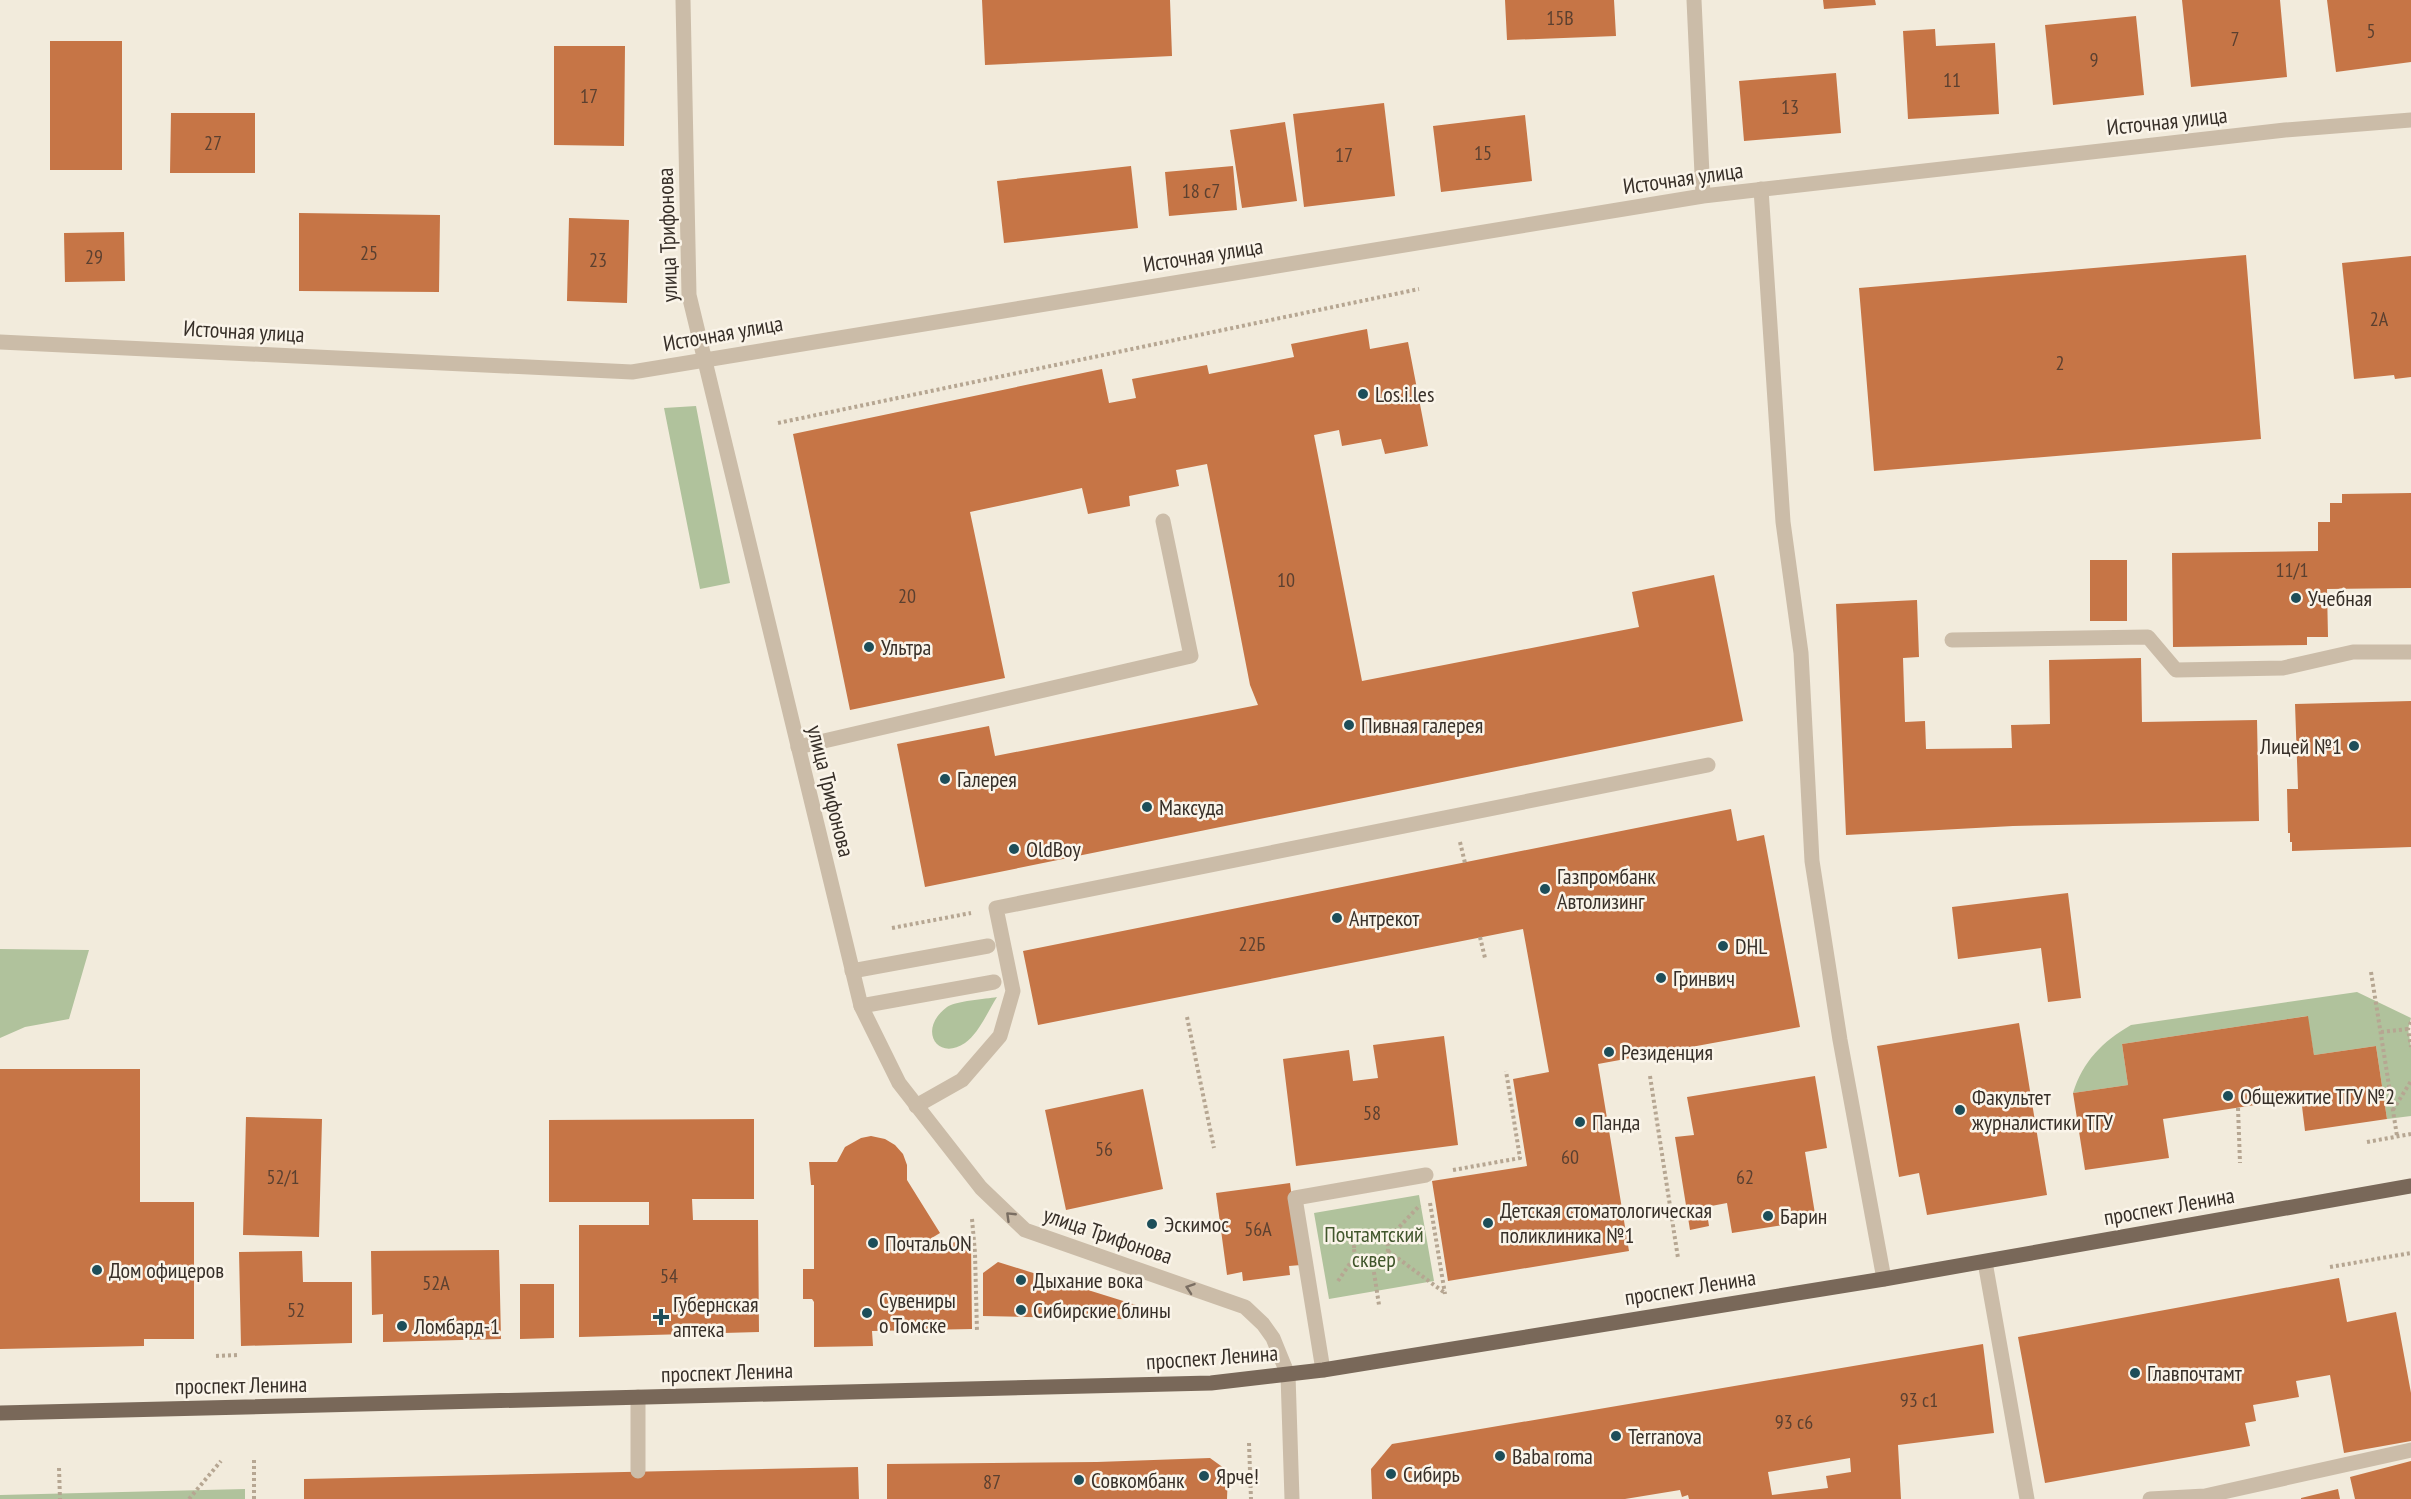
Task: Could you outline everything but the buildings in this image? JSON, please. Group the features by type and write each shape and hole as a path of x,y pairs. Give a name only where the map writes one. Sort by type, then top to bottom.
{"main road":[{"name":"проспект Ленина","path":"0,1413 1211,1383 1323,1370 1884,1279 2411,1186"}],"street":[{"name":"улица Трифонова","path":"683,0 688,295 861,1006 899,1083 981,1188 1025,1230 1245,1307 1263,1324 1273,1338 1288,1375 1292,1499"},
{"path":"1694,0 1703,196"},
{"name":"Источная улица","path":"0,342 632,372 1703,196 2273,132 2411,120"},
{"path":"1761,189 1783,522 1801,653 1812,861 1840,1040 1884,1279"},
{"path":"798,747 1191,656 1163,521"},
{"path":"1952,640 2148,637 2176,670 2283,668 2353,652 2411,652"},
{"path":"916,1106 962,1080 1000,1036 1013,991 996,908 1708,765"},
{"path":"852,971 988,946"},
{"path":"861,1006 994,982"},
{"path":"1323,1370 1295,1198 1426,1175"},
{"path":"1985,1262 2027,1499"},
{"path":"638,1397 638,1471"},
{"path":"2150,1499 2205,1496 2411,1450"}],"path":[{"path":"778,423 1419,289"},
{"path":"892,928 996,908"},
{"path":"1480,937 1485,958"},
{"path":"2371,972 2397,1136"},
{"path":"1187,1017 1214,1149"},
{"path":"2411,1022 2408,1029 2411,1047"},
{"path":"2381,1032 2408,1029"},
{"path":"1426,1175 1520,1158 1506,1071"},
{"path":"1650,1076 1678,1258"},
{"path":"2393,1111 2411,1081"},
{"path":"2238,1108 2240,1163"},
{"path":"2367,1142 2411,1134"},
{"path":"1387,1240 1429,1196 1445,1294 1389,1251"},
{"path":"971,1214 975,1253 977,1332"},
{"path":"1378,1232 1387,1240 1389,1251 1383,1261 1373,1266 1363,1264 1355,1256 1354,1244 1361,1234 1378,1232"},
{"path":"2330,1267 2411,1253"},
{"path":"1373,1266 1379,1305"},
{"path":"216,1356 237,1355"},
{"path":"1249,1443 1251,1499"},
{"path":"254,1460 254,1499"},
{"path":"189,1499 221,1461"},
{"path":"60,1468 60,1499"}],"green space":[{"path":"696,406 730,583 700,589 664,408"},
{"path":"0,949 89,950 69,1019 25,1027 0,1038"},
{"path":"2357,992 2411,1018 2408,1029 2411,1047 2411,1116 2387,1119 2376,1046 2314,1055 2307,1016 2122,1044 2128,1085 2073,1093 2082,1071 2095,1053 2111,1038 2131,1025"},
{"path":"997,997 979,1028 965,1043 955,1048 946,1048 939,1046 934,1040 933,1025 947,1007"},
{"name":"Почтамтский сквер","path":"1419,1195 1434,1281 1329,1299 1314,1213"},
{"path":"245,1489 245,1499 0,1499 0,1495"}],"place":[{"name":"Los.i.les","path":"1363,394"},
{"name":"Учебная","path":"2296,598"},
{"name":"Ультра","path":"869,647"},
{"name":"Пивная галерея","path":"1349,725"},
{"name":"Лицей №1","path":"2354,746"},
{"name":"Галерея","path":"945,779"},
{"name":"Максуда","path":"1147,807"},
{"name":"OldBoy","path":"1014,849"},
{"name":"Газпромбанк Автолизинг","path":"1545,889"},
{"name":"Антрекот","path":"1337,918"},
{"name":"DHL","path":"1723,946"},
{"name":"Гринвич","path":"1661,978"},
{"name":"Резиденция","path":"1609,1052"},
{"name":"Общежитие ТГУ №2","path":"2228,1096"},
{"name":"Факультет журналистики ТГУ","path":"1960,1110"},
{"name":"Панда","path":"1580,1122"},
{"name":"Барин","path":"1768,1216"},
{"name":"Детская стоматологическая поликлиника №1","path":"1488,1223"},
{"name":"Эскимос","path":"1152,1224"},
{"name":"ПочтальON","path":"873,1243"},
{"name":"Дом офицеров","path":"97,1270"},
{"name":"Дыхание вока","path":"1021,1280"},
{"name":"Сибирские блины","path":"1021,1310"},
{"name":"Сувениры о Томске","path":"867,1313"},
{"name":"Губернская аптека","path":"661,1317"},
{"name":"Ломбард-1","path":"402,1326"},
{"name":"Главпочтамт","path":"2135,1373"},
{"name":"Terranova","path":"1616,1436"},
{"name":"Baba roma","path":"1500,1456"},
{"name":"Сибирь","path":"1391,1474"},
{"name":"Ярче!","path":"1204,1476"},
{"name":"Совкомбанк","path":"1079,1480"}]}
